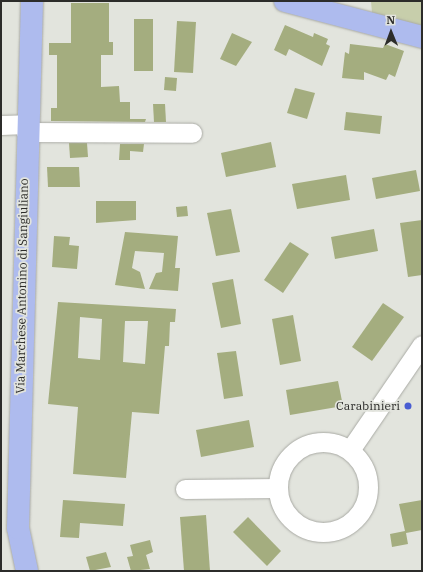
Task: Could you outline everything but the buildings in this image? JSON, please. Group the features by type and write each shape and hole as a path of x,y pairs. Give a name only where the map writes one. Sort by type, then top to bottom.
{"main road":[{"name":"Via Marchese Antonino di Sangiuliano","path":"27,571 18,528 26,128 32,1"},
{"path":"297,2 422,37"}],"street":[{"path":"1,126 192,133"},
{"path":"350,450 422,345"},
{"path":"323,441 350,450 361,461 369,490 357,518 345,527 314,532 300,526 288,516 278,488 286,460 302,447 323,441"},
{"path":"185,489 278,488"}],"green space":[{"path":"371,1 422,1 422,30 372,13"}],"place":[{"name":"Carabinieri","path":"408,406"}]}
